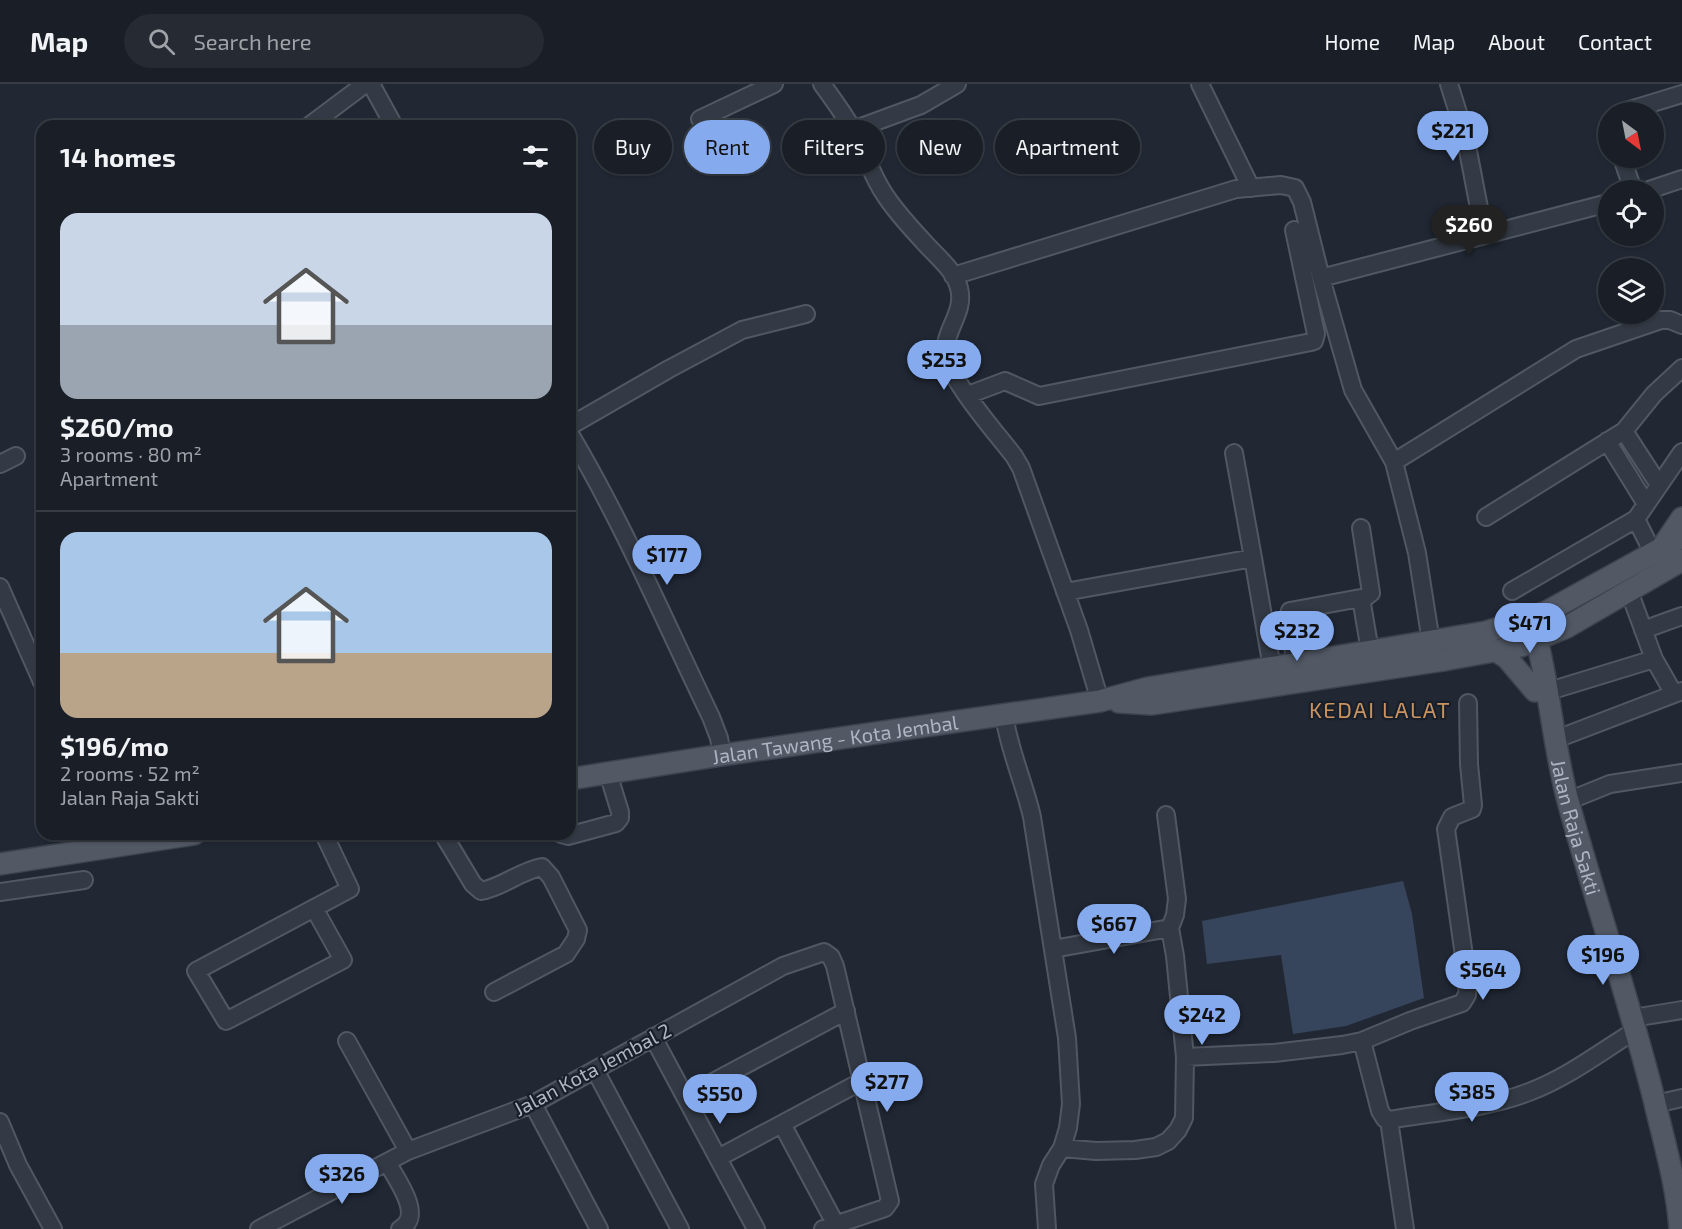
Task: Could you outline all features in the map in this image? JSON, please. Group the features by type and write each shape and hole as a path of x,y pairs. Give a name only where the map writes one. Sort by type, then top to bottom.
{"main road":[{"path":"1657,551 1682,518"},
{"name":"Jalan Tawang - Kota Jembal","path":"576,778 1100,701 1148,688 1486,632 1522,621 1580,594 1682,537"},
{"name":"Jalan Tawang - Kota Jembal","path":"1100,701 1152,704 1496,651 1529,643 1567,627 1682,560"},
{"name":"Jalan Raja Sakti","path":"1522,621 1542,689 1568,801 1635,1024 1679,1200 1680,1229"},
{"path":"1496,651 1542,689 1547,666 1559,637 1567,627"},
{"path":"0,864 78,843 117,840"}],"street":[{"path":"317,120 365,84"},
{"path":"371,84 391,120"},
{"path":"700,118 774,84"},
{"path":"822,84 846,120"},
{"path":"880,120 921,105 957,84"},
{"path":"1200,84 1251,188"},
{"path":"1449,84 1465,135 1484,234"},
{"path":"1656,102 1682,94"},
{"path":"874,174 884,194 953,276 959,287 958,314 948,333 945,351 948,362 968,395 1021,468 1088,656 1100,701"},
{"path":"1664,185 1682,179"},
{"path":"953,276 1236,189 1281,185 1294,188 1302,202 1353,390 1394,462 1417,553 1431,642"},
{"path":"1321,278 1598,205"},
{"path":"968,395 1005,381 1038,396 1314,341 1316,334 1294,230"},
{"path":"1308,300 1327,298"},
{"path":"576,423 741,330 806,314"},
{"path":"1394,462 1576,349 1661,320 1670,320 1682,325"},
{"path":"1486,517 1624,431 1654,394 1682,369"},
{"path":"1624,431 1659,485"},
{"path":"1608,441 1646,504"},
{"path":"576,444 627,537 711,717 719,738 722,755"},
{"path":"1512,591 1636,519 1682,452"},
{"path":"1234,453 1272,668"},
{"path":"0,464 16,456"},
{"path":"1636,519 1657,551"},
{"path":"1296,664 1288,618 1290,611 1369,596 1371,590 1361,528"},
{"path":"1065,592 1253,558"},
{"path":"0,587 36,668"},
{"path":"1554,740 1678,693 1654,659 1629,591"},
{"path":"1361,598 1370,651"},
{"path":"1643,630 1682,616"},
{"path":"1542,689 1654,659"},
{"path":"1185,1057 1274,1053 1342,1046 1362,1041 1410,1021 1454,1008 1462,1003 1467,995 1468,984 1446,830 1452,818 1466,813 1472,809 1473,805 1469,764 1468,703"},
{"path":"1004,715 1010,746 1026,790 1032,817 1067,1038 1071,1104 1068,1128 1062,1148 1051,1165 1044,1184 1047,1229"},
{"path":"576,834 616,824 620,818 608,773"},
{"path":"1568,801 1610,784 1682,773"},
{"path":"1062,1148 1096,1151 1156,1147 1167,1141 1178,1130 1184,1119 1185,1057 1170,928 1175,915 1177,899 1166,815"},
{"path":"314,908 343,960 226,1021 196,970 350,889 327,840"},
{"path":"446,840 473,884 481,891 491,889 530,870 542,867 551,877 578,930 576,939 566,954 494,992"},
{"path":"0,892 84,880"},
{"path":"1053,949 1170,928"},
{"name":"Jalan Kota Jembal 2","path":"259,1229 408,1151 533,1104 783,966 824,952 831,957 846,1011"},
{"path":"1362,1041 1380,1111 1389,1120 1496,1102 1530,1092 1565,1074 1635,1024 1682,1010"},
{"path":"685,1097 846,1011 890,1201 885,1208 829,1227 782,1124"},
{"path":"653,1037 756,1229"},
{"path":"347,1041 408,1151"},
{"path":"595,1070 680,1229"},
{"path":"718,1158 862,1081"},
{"path":"1655,1104 1682,1098"},
{"path":"533,1104 599,1229"},
{"path":"1389,1120 1405,1229"},
{"path":"0,1122 18,1166 53,1229"},
{"path":"387,1162 411,1208 410,1218 400,1229"}],"water":[{"path":"1403,881 1412,914 1424,998 1346,1026 1293,1034 1281,955 1207,964 1202,921"}],"district":[{"name":"KEDAI LALAT","path":"1380,709"}]}
